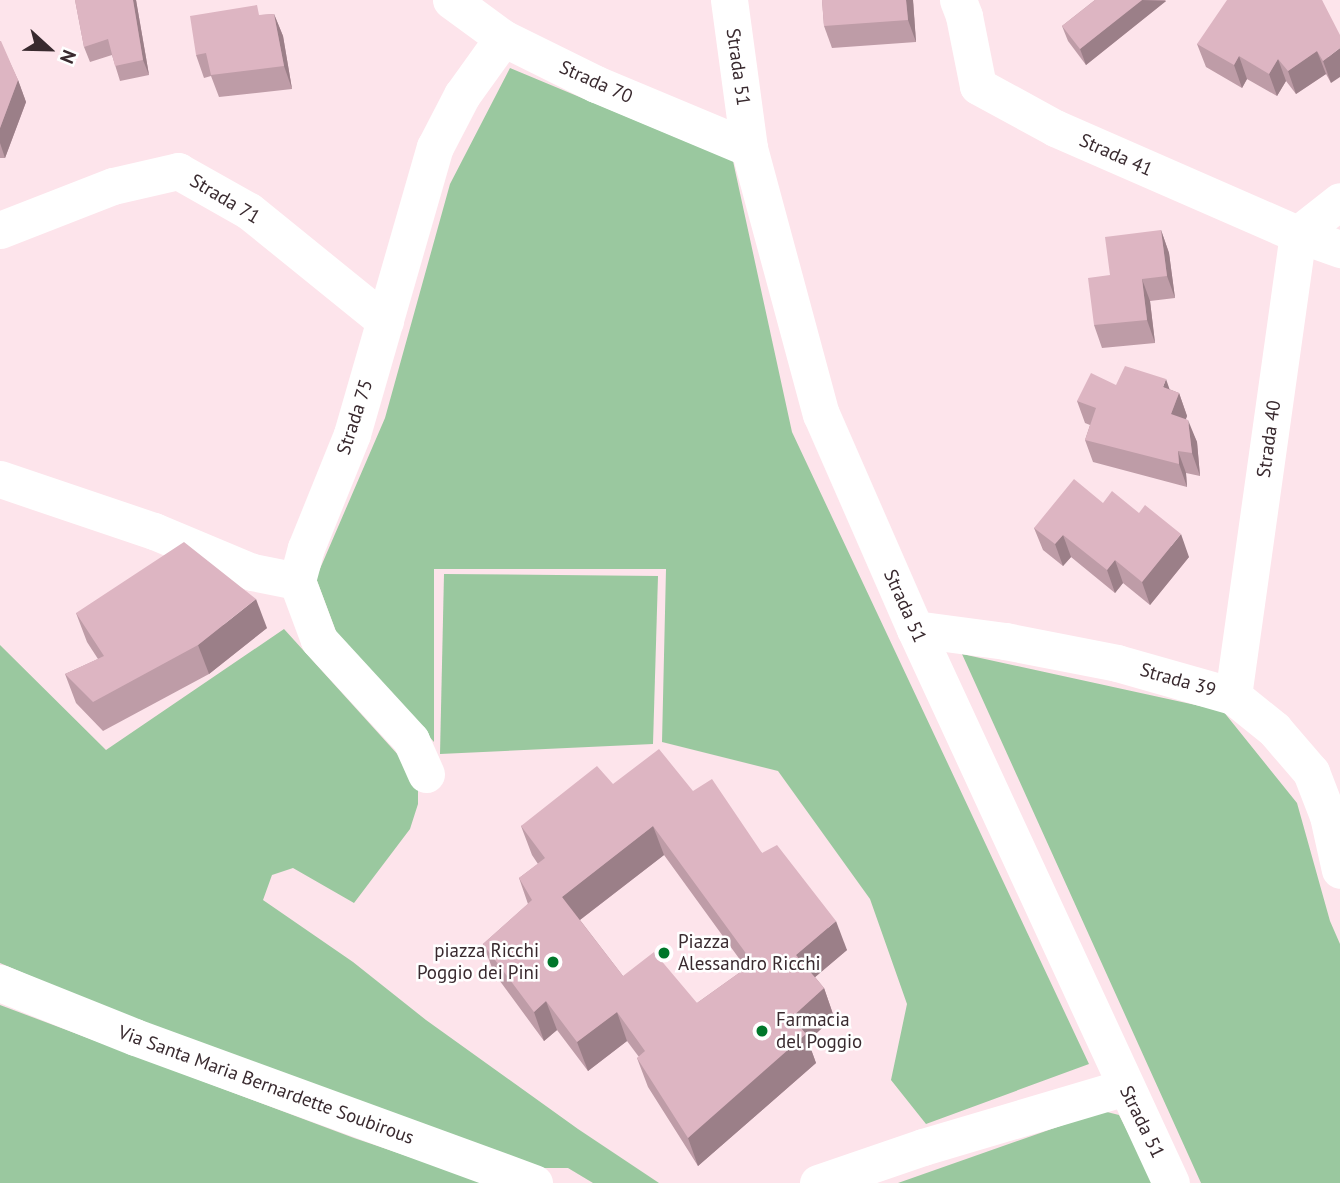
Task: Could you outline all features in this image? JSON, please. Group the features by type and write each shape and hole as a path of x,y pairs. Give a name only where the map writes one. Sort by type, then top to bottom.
{"street":[{"name":"Strada 70","path":"451,0 503,38 596,84 749,148"},
{"name":"Strada 51","path":"729,0 749,148 821,414 915,629 1171,1183"},
{"name":"Strada 41","path":"958,0 964,16 978,86 1055,128 1298,234 1340,249"},
{"name":"Strada 75","path":"298,581 306,548 352,434 435,147 463,95 503,38"},
{"name":"Strada 71","path":"0,230 113,186 178,171 249,211 384,321"},
{"path":"1298,234 1340,201"},
{"name":"Strada 40","path":"1233,696 1298,234"},
{"path":"0,479 154,531 252,572 298,581 320,640 411,740 426,774"},
{"name":"Strada 39","path":"915,629 1004,641 1118,663 1233,696 1274,729 1311,772 1328,816 1340,870"},
{"name":"Via Santa Maria Bernardette Soubirous","path":"0,983 135,1037 534,1183"},
{"path":"818,1183 923,1147 1125,1087"}],"green space":[{"path":"510,68 733,161 792,432 1089,1064 926,1124 891,1080 907,1004 870,899 778,771 662,742 666,569 434,569 434,742 337,634 316,578 385,418 450,184"},
{"path":"444,574 658,576 653,744 440,754"},
{"path":"284,629 410,768 418,786 418,804 410,829 354,903 293,868 272,875 263,900 353,962 426,1020 578,1129 659,1183 593,1183 568,1168 544,1168 492,1153 107,1009 0,963 0,645 106,750"},
{"path":"962,654 1223,711 1297,803 1330,921 1340,944 1340,1183 1201,1183"},
{"path":"0,1005 354,1138 486,1183 0,1183"},
{"path":"1103,1111 1119,1115 1154,1183 898,1183"}],"building":[{"path":"75,0 133,0 143,60 115,66 108,39 84,47"},
{"path":"822,0 906,0 908,20 824,26"},
{"path":"1095,0 1142,0 1080,49 1062,26"},
{"path":"1227,0 1322,0 1340,35 1340,48 1323,61 1317,51 1288,71 1278,59 1269,74 1239,56 1234,65 1197,44"},
{"path":"257,5 259,15 274,14 284,66 211,75 206,53 196,55 190,16"},
{"path":"0,41 18,80 0,128"},
{"path":"1161,230 1167,276 1142,279 1147,320 1094,325 1088,278 1110,275 1105,237"},
{"path":"1125,366 1166,379 1163,387 1179,393 1171,414 1188,420 1192,453 1178,451 1179,464 1085,440 1096,408 1077,401 1091,373 1116,385"},
{"path":"1074,479 1103,503 1112,491 1139,513 1145,505 1181,534 1142,582 1115,560 1107,570 1063,535 1055,544 1034,528"},
{"path":"184,542 256,599 198,645 93,702 65,674 104,656 76,613"},
{"name":"piazza Ricchi Poggio dei Pini","path":"659,749 693,791 712,779 762,853 777,845 836,921 796,955 824,988 792,1017 806,1034 688,1138 637,1058 645,1051 617,1012 577,1042 546,1001 534,1012 483,944 532,900 519,878 545,858 521,826 597,766 613,784","holes":["653,826 753,963 697,1003 654,952 623,976 562,897"]}],"place":[{"name":"Piazza Alessandro Ricchi","path":"664,953"},
{"name":"piazza Ricchi Poggio dei Pini","path":"553,962"},
{"name":"Farmacia del Poggio","path":"762,1031"}]}
